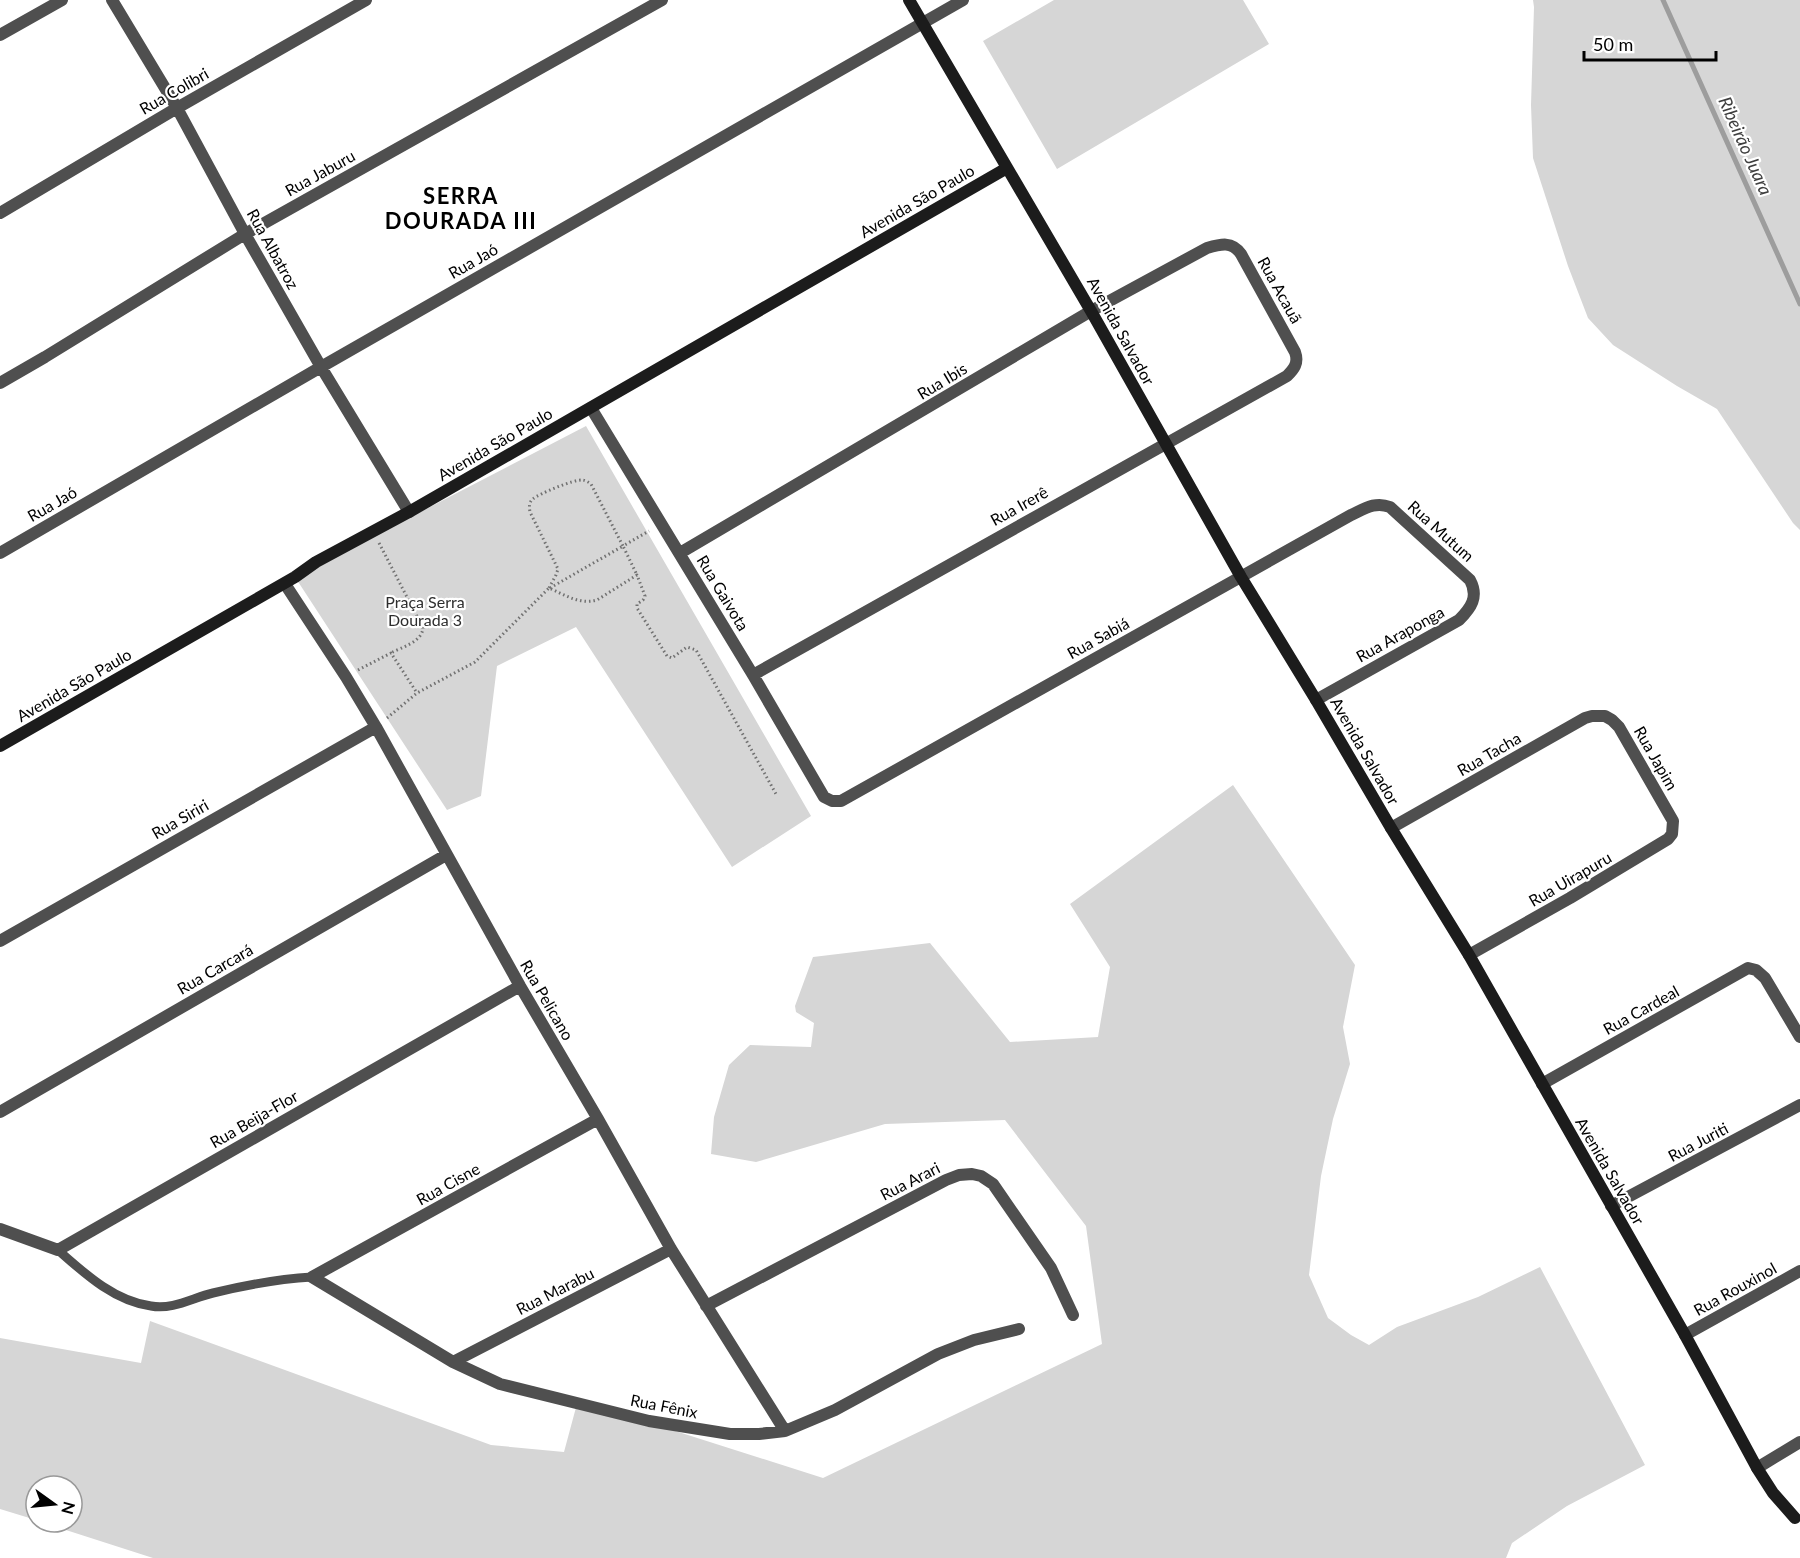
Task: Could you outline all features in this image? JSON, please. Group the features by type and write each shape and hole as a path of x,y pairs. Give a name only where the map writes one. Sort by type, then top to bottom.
{"street":[{"path":"0,35 62,0"},
{"name":"Rua Albatroz","path":"112,0 177,108 321,367 409,512"},
{"name":"Rua Colibri","path":"0,213 366,0"},
{"name":"Rua Jaburu","path":"0,383 245,234 662,0"},
{"name":"Avenida Salvador","path":"909,0 1091,311 1241,577 1470,955 1685,1335 1757,1468 1773,1493 1797,1519"},
{"name":"Rua Jaó","path":"0,553 963,0"},
{"name":"Avenida São Paulo","path":"0,746 285,584 316,562 409,512 1007,168"},
{"name":"Rua Ibis","path":"680,553 1091,311 1208,248 1225,244"},
{"name":"Rua Acauã","path":"1225,244 1237,248 1241,254 1295,352 1297,362"},
{"name":"Rua Irerê","path":"753,675 1271,386 1291,372 1297,362"},
{"name":"Rua Gaivota","path":"591,408 680,553 824,797"},
{"name":"Rua Sabiá","path":"824,797 832,801 841,801 1369,506 1377,504 1390,507"},
{"name":"Rua Mutum","path":"1390,507 1470,580"},
{"name":"Rua Araponga","path":"1316,700 1459,620 1473,603 1475,595 1470,580"},
{"name":"Rua Pelicano","path":"285,584 376,727 520,986 671,1249 785,1431"},
{"name":"Rua Tacha","path":"1391,828 1585,718 1605,716"},
{"name":"Rua Japim","path":"1605,716 1612,720 1624,734 1673,821"},
{"name":"Rua Siriri","path":"0,941 376,727"},
{"name":"Rua Uirapuru","path":"1470,955 1668,839 1672,834 1673,821"},
{"name":"Rua Carcará","path":"0,1112 446,855"},
{"name":"Rua Cardeal","path":"1542,1084 1749,968 1756,970 1765,978 1800,1037"},
{"name":"Rua Beija-Flor","path":"58,1250 520,986"},
{"name":"Rua Juriti","path":"1611,1206 1800,1105"},
{"name":"Rua Cisne","path":"312,1277 598,1119"},
{"name":"Rua Arari","path":"706,1306 946,1180 959,1175 972,1174 981,1176 993,1184 1026,1229 1051,1268 1072,1315"},
{"path":"0,1229 58,1250"},
{"name":"Rua Marabu","path":"453,1362 671,1249"},
{"name":"Rua Rouxinol","path":"1685,1335 1800,1271"},
{"name":"Rua Fênix","path":"312,1277 453,1362 500,1384 649,1421 730,1434 785,1431 835,1410 938,1354 974,1341 1019,1329"},
{"path":"1757,1468 1800,1442"}],"lane":[{"path":"58,1250 92,1280 116,1293 149,1306 171,1307 206,1294 246,1285 312,1277"}],"path":[{"path":"549,588 558,569 530,512 530,504 534,498 571,482 586,481 591,484 637,575 645,596 637,604 637,609 667,656 672,658 687,647 696,650 776,794"},
{"path":"376,727 417,693 475,662 549,588 661,523"},
{"path":"346,677 418,639 423,634 423,628 373,531"},
{"path":"549,588 578,600 590,602 637,575"},
{"path":"391,653 417,693"}],"green space":[{"path":"1054,0 1243,0 1269,44 1057,169 983,41"},
{"path":"1533,0 1800,0 1800,530 1793,523 1717,409 1613,345 1588,318 1568,266 1533,158 1531,105"},
{"name":"Praça Serra Dourada 3","path":"586,426 811,816 732,867 576,627 497,666 481,796 447,810 295,577"},
{"path":"1233,785 1355,965 1343,1027 1350,1064 1333,1119 1321,1176 1309,1275 1328,1318 1369,1345 1397,1327 1478,1297 1540,1267 1645,1465 1567,1506 1512,1543 1506,1558 153,1558 78,1534 84,1534 84,1474 24,1474 24,1516 0,1509 0,1338 141,1363 150,1321 491,1445 564,1452 578,1400 823,1478 1102,1344 1086,1226 1005,1120 885,1124 756,1162 711,1154 714,1117 729,1065 750,1045 811,1047 814,1023 796,1012 795,1006 813,957 930,943 1010,1042 1098,1037 1110,967 1070,904"}],"waterway":[{"name":"Ribeirão Juara","path":"1663,0 1800,304"}],"district":[{"name":"SERRA DOURADA III","path":"461,208"}]}
